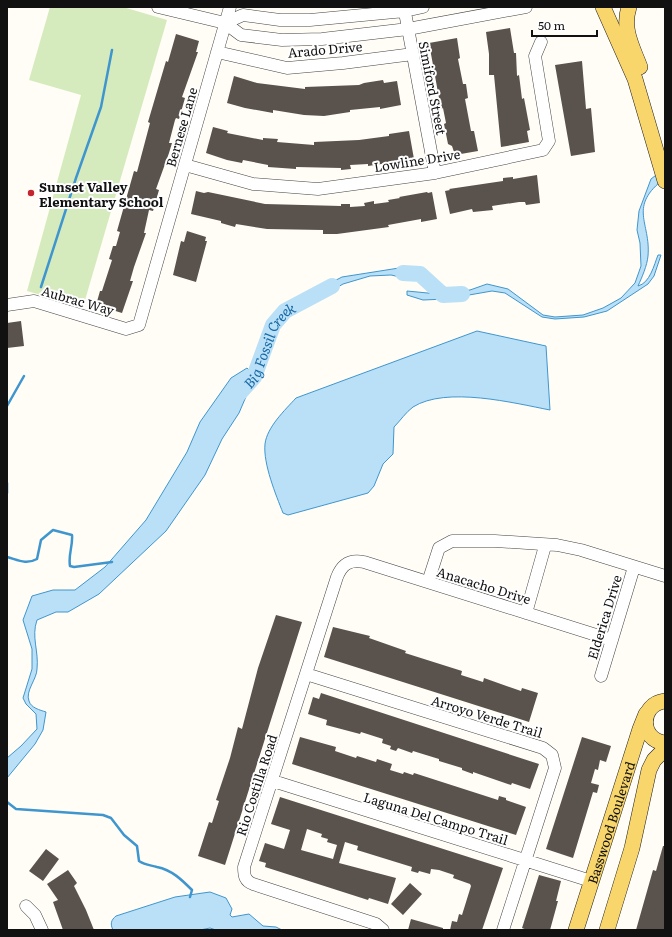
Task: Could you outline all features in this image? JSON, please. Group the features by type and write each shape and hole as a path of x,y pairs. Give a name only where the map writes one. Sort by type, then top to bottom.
{"main road":[{"path":"603,7 661,142"},
{"path":"606,7 621,7"},
{"path":"629,7 626,20 626,31 648,90 661,142 665,181"},
{"path":"663,699 649,709 646,714 645,722 649,734 655,740 665,743"},
{"name":"Basswood Boulevard","path":"576,930 640,728 646,714"},
{"name":"Basswood Boulevard","path":"607,930 632,848 649,770 654,760 665,748"}],"street":[{"path":"158,7 225,23 241,35 282,40 322,39 408,29 526,7"},
{"name":"Bernese Lane","path":"139,325 230,7"},
{"path":"225,23 243,16 280,20 310,20 423,7"},
{"name":"Simiford Street","path":"405,9 435,173"},
{"name":"Lowline Drive","path":"185,165 253,184 318,189 435,173 543,150 549,141 535,56 541,42"},
{"name":"Arado Drive","path":"216,52 287,68 343,63 413,54"},
{"name":"Aubrac Way","path":"7,305 34,301 126,328 139,325"},
{"path":"428,582 439,548 452,540 495,541 545,546 557,545 581,550 665,576"},
{"path":"526,613 545,546"},
{"name":"Anacacho Drive","path":"347,562 364,562 612,640"},
{"name":"Rio Costilla Road","path":"347,562 342,566 336,577 244,867 245,878 253,884 376,924 383,930"},
{"name":"Elderica Drive","path":"601,676 634,567"},
{"name":"Arroyo Verde Trail","path":"306,674 548,750 552,755 554,768 503,930"},
{"name":"Laguna Del Campo Trail","path":"272,781 591,881"},
{"path":"26,906 35,915 42,930"}],"green space":[{"path":"50,7 123,7 167,20 83,307 27,291 81,95 29,80"}],"water":[{"path":"665,168 665,178 653,188 644,206 643,215 648,244 648,256 638,286 649,278 658,255 661,255 654,276 648,284 607,311 584,317 555,319 542,317 505,293 492,291 446,299 423,300 407,295 407,291 438,294 470,290 487,284 508,289 543,315 555,317 583,315 603,308 621,298 635,283 641,266 640,243 637,230 639,211 651,179"},
{"path":"399,268 422,270 428,276 409,279 391,275 370,276 343,284 323,296 313,297 313,292 342,277"},
{"path":"477,331 546,346 550,410 500,400 480,398 443,398 427,401 410,409 394,427 393,454 383,464 374,486 368,493 288,515 283,513 268,470 265,444 266,438 273,425 296,398"},
{"path":"247,368 251,372 248,392 239,413 222,439 205,475 166,531 99,594 68,612 56,612 37,620 35,626 35,638 37,669 28,697 32,705 46,712 43,730 35,744 7,778 7,758 37,729 36,714 26,704 23,698 32,669 32,649 23,620 32,596 53,590 75,590 105,567 146,520 187,452 200,422 231,378"},
{"path":"210,892 226,898 232,909 230,915 232,917 249,914 263,926 276,927 282,930 216,930 210,928 200,930 113,930 112,928 111,924 116,916 175,897"}],"building":[{"path":"510,28 514,53 516,53 517,76 519,75 522,99 524,98 530,130 527,131 529,142 501,147 494,75 489,75 489,54 486,32"},
{"path":"176,34 199,41 196,52 198,52 182,97 185,98 179,119 176,118 175,120 169,143 172,143 156,189 159,190 153,211 149,210 144,233 146,233 134,267 130,281 133,281 122,313 96,305 112,260 109,259 113,246 116,246 120,232 117,231 134,171 137,172 150,123 148,122 166,61 168,62"},
{"path":"457,38 460,58 458,59 463,84 466,84 468,98 465,99 471,131 474,131 478,151 455,155 452,146 448,144 444,124 446,123 443,108 441,109 429,43"},
{"path":"582,61 586,109 591,108 595,152 571,156 555,65"},
{"path":"234,76 257,83 305,89 305,87 359,85 383,80 384,83 397,81 401,105 380,109 380,107 350,110 350,112 324,116 304,115 273,110 273,113 227,103"},
{"path":"213,127 228,131 227,133 263,140 263,138 278,139 277,142 314,145 314,142 359,140 389,136 389,134 409,131 414,159 368,166 368,164 350,165 351,169 341,170 341,168 296,167 296,169 268,167 268,165 243,160 242,163 206,153"},
{"path":"537,175 540,203 526,205 525,202 519,202 492,206 493,210 473,212 472,209 450,214 445,191 450,190 449,189 503,181 503,178 513,177 513,179"},
{"path":"196,191 204,193 208,192 265,204 341,206 341,204 350,204 350,207 365,206 364,203 374,201 374,204 389,202 388,200 400,198 399,197 432,192 437,219 421,222 421,219 388,225 389,227 337,234 323,234 323,230 267,229 236,224 235,227 221,223 221,221 191,214"},
{"path":"187,231 206,237 205,241 207,241 196,282 173,275 181,241 184,242"},
{"path":"21,321 24,346 7,348 7,323"},
{"path":"276,615 302,622 225,865 198,856 209,822 212,823 219,801 216,800 230,758 238,727 242,729 258,668"},
{"path":"333,627 370,636 369,638 406,651 405,653 462,671 461,675 483,682 484,678 521,691 522,688 538,693 529,722 324,657"},
{"path":"321,693 539,764 530,789 512,783 511,785 473,772 473,774 462,770 462,768 439,761 439,759 413,751 412,753 398,748 396,751 390,749 391,746 382,743 383,739 361,732 360,734 326,725 327,720 308,714 313,697 319,699"},
{"path":"300,737 336,747 335,751 356,758 357,756 376,762 377,759 392,764 390,770 403,774 404,772 413,775 414,773 498,800 499,796 526,807 516,835 292,764"},
{"path":"582,737 611,746 606,762 600,760 598,770 595,769 591,783 599,785 597,793 593,792 573,858 546,849"},
{"path":"280,797 503,868 482,930 450,930 452,921 457,922 459,914 462,915 471,886 470,884 453,878 454,875 439,870 431,869 430,874 419,871 418,873 411,871 412,867 357,850 358,846 345,842 339,863 396,878 388,904 369,898 368,900 265,867 266,863 259,861 265,843 284,849 290,830 271,824","holes":["307,829 322,834 321,837 328,839 327,842 337,845 333,859 301,850"]},
{"path":"663,846 665,846 665,930 636,930 653,870 656,871"},
{"path":"46,849 59,859 43,881 29,871"},
{"path":"68,870 77,883 74,886 94,930 63,930 53,902 58,900 47,884"},
{"path":"539,875 561,881 556,901 558,901 550,930 527,930 522,928"},
{"path":"410,883 422,894 403,915 391,904"},
{"path":"411,919 443,928 443,930 408,930"}],"waterway":[{"path":"41,287 76,178 101,107 112,50"},
{"name":"Big Fossil Creek","path":"403,273 420,274 443,295 462,294"},
{"name":"Big Fossil Creek","path":"236,397 254,377 273,325 285,311 332,286"},
{"path":"7,406 24,376"},
{"path":"7,483 7,493"},
{"path":"7,557 26,562 37,559 41,540 53,530 72,535 70,566 74,567 112,562"},
{"path":"7,802 16,809 103,815 111,818 124,835 137,846 139,861 167,870 176,876 192,890 190,897"}],"place":[{"name":"Sunset Valley Elementary School","path":"31,193"}]}
